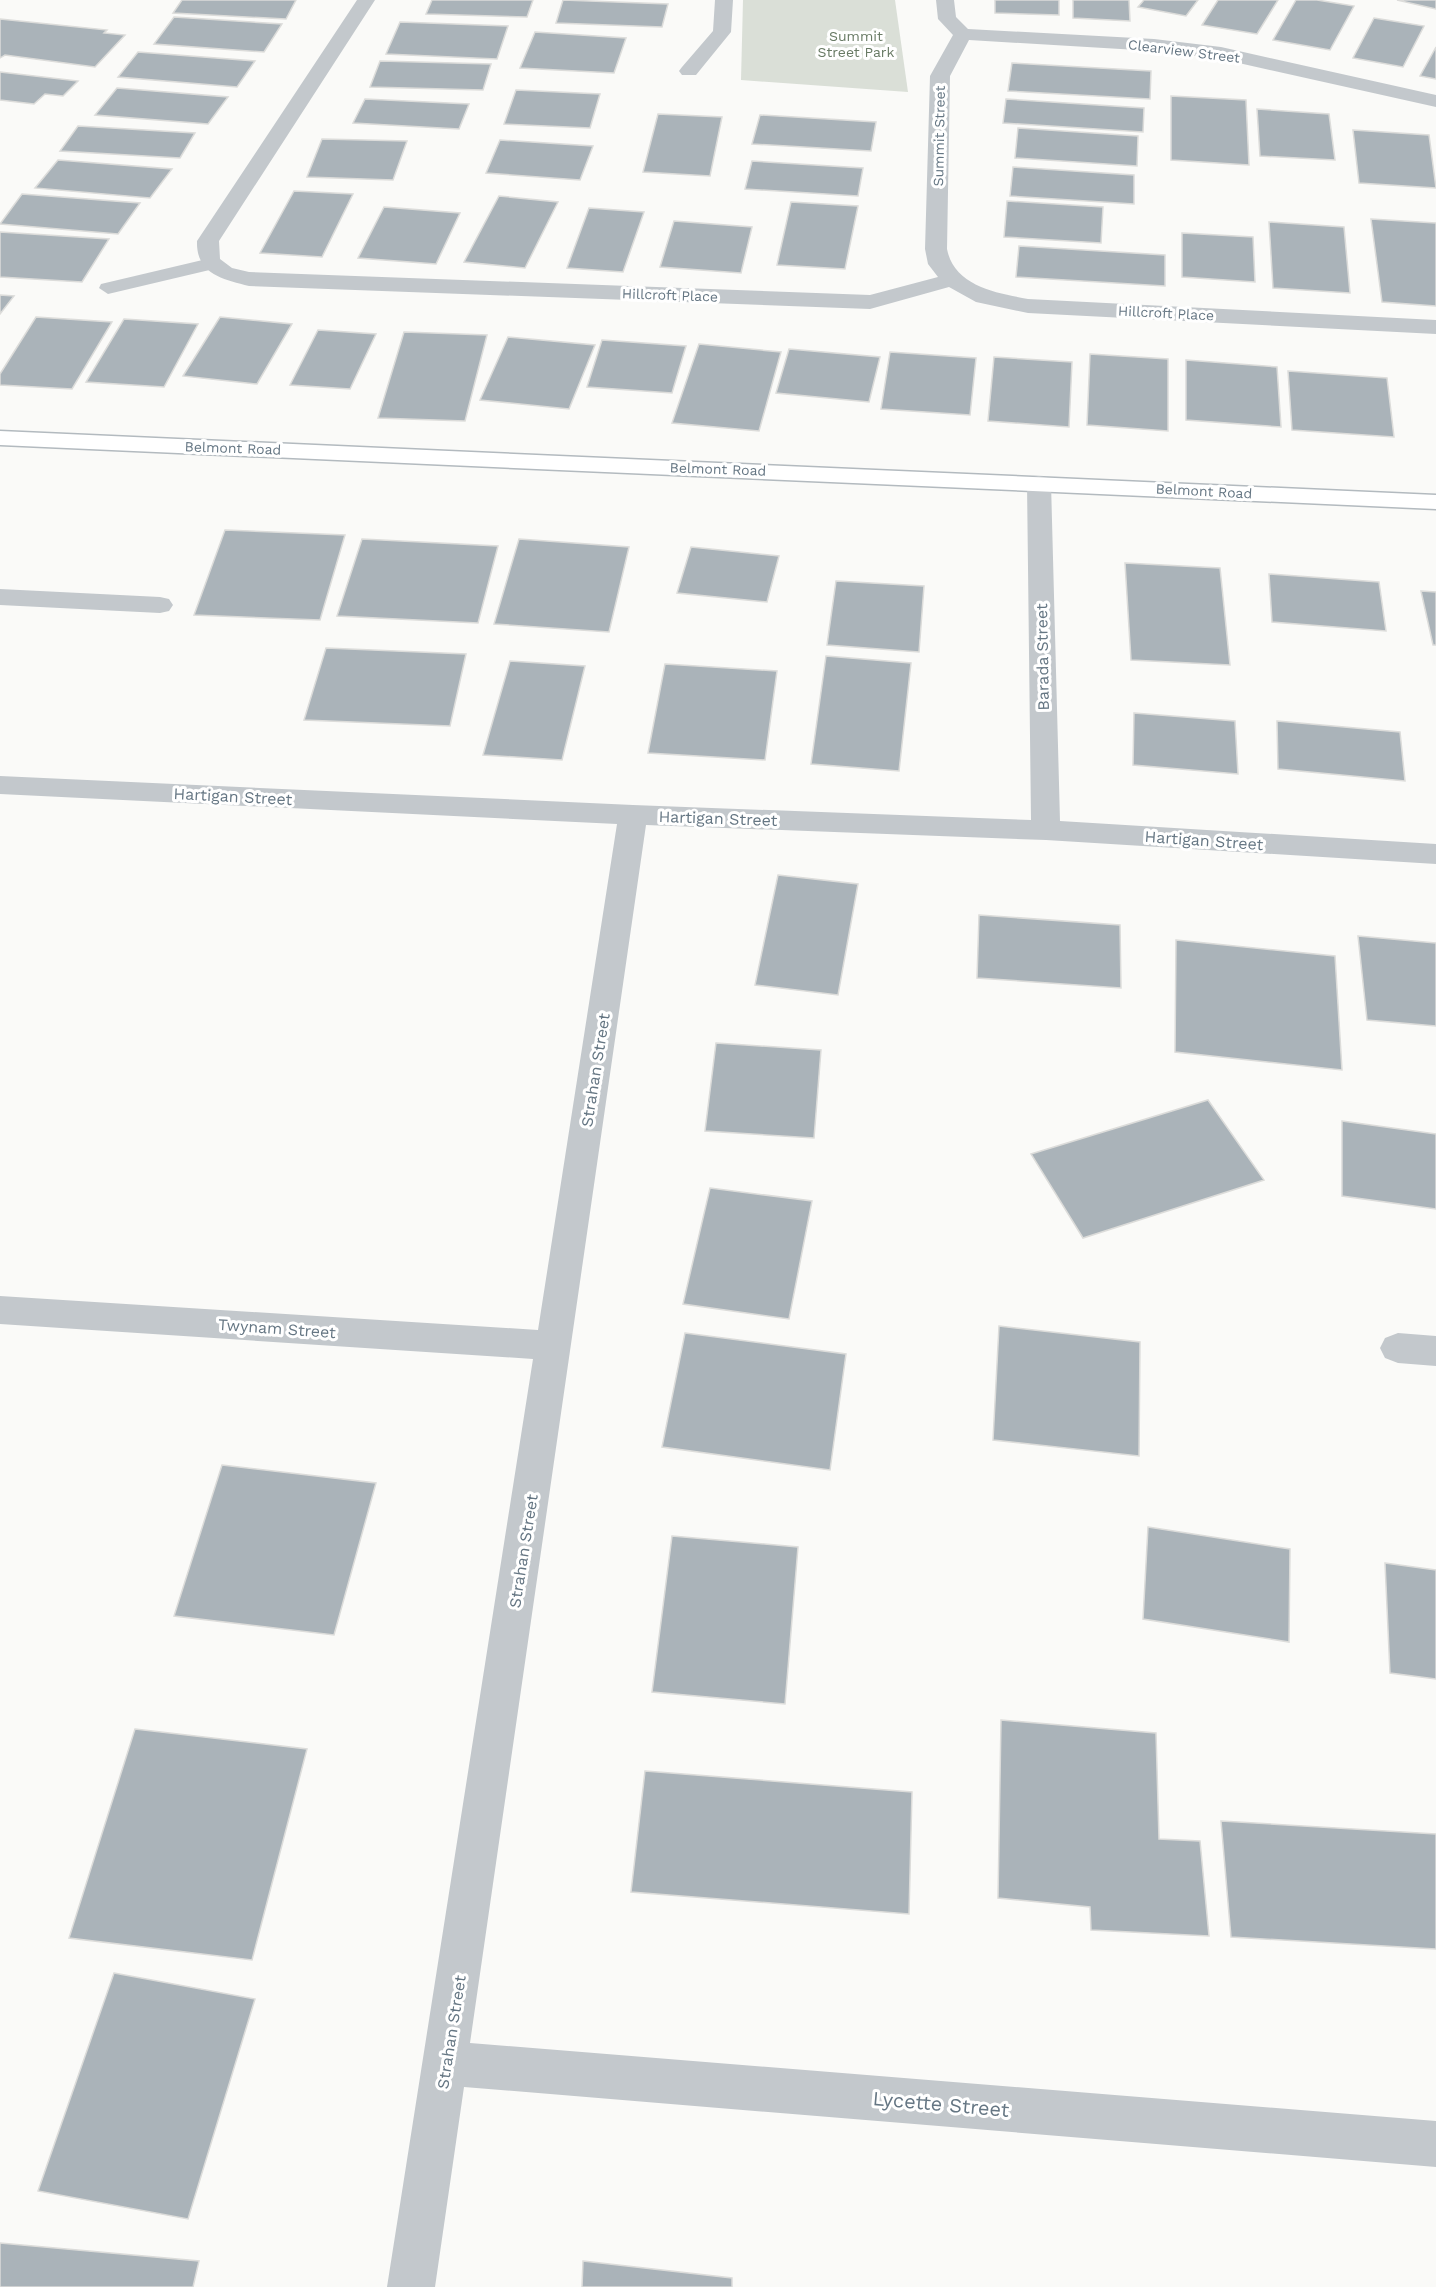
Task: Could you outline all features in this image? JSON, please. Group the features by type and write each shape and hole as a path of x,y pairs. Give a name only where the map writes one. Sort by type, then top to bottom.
{"main road":[{"name":"Belmont Road","path":"0,438 1436,502"}],"street":[{"path":"211,264 206,254 208,241 366,0"},
{"path":"689,71 722,32 724,0"},
{"path":"945,0 947,19 963,34"},
{"name":"Clearview Street","path":"963,34 1154,45 1221,53 1436,101"},
{"name":"Summit Street","path":"952,280 939,264 936,249 940,76 963,34"},
{"name":"Hillcroft Place","path":"211,264 224,272 249,279 870,302 952,280 984,297 1028,306 1436,327"},
{"name":"Barada Street","path":"1039,483 1046,830"},
{"path":"0,597 160,605"},
{"name":"Hartigan Street","path":"0,785 633,815 1046,830 1436,854"},
{"name":"Strahan Street","path":"411,2287 633,815"},
{"name":"Twynam Street","path":"0,1310 553,1346"},
{"path":"1398,1348 1436,1351"},
{"name":"Lycette Street","path":"446,2064 1436,2144"}],"lane":[{"path":"108,288 211,264"}],"green space":[{"name":"Summit Street Park","path":"743,0 895,0 908,92 741,80"}],"building":[{"path":"182,0 296,0 286,19 173,13"},
{"path":"432,0 533,0 527,17 426,14"},
{"path":"563,0 668,4 662,27 556,23"},
{"path":"995,0 1059,0 1059,15 995,13"},
{"path":"1073,0 1129,0 1130,21 1073,18"},
{"path":"1144,0 1198,0 1186,16 1138,7"},
{"path":"1218,0 1278,0 1257,34 1202,25"},
{"path":"1296,0 1317,0 1354,6 1330,50 1273,40"},
{"path":"1397,0 1436,0 1436,9"},
{"path":"174,17 282,24 264,52 154,44"},
{"path":"1374,18 1424,26 1403,67 1353,58"},
{"path":"0,19 107,30 104,33 125,35 95,67 5,55 0,58"},
{"path":"400,22 508,26 497,59 386,54"},
{"path":"535,32 626,38 614,73 520,68"},
{"path":"1436,47 1436,79 1420,76"},
{"path":"138,52 255,61 237,87 118,77"},
{"path":"380,61 491,64 483,90 370,87"},
{"path":"1012,63 1151,71 1150,99 1008,91"},
{"path":"0,72 78,81 63,96 45,94 34,104 0,100"},
{"path":"117,88 228,97 208,124 95,115"},
{"path":"516,90 600,94 590,128 504,124"},
{"path":"1171,96 1246,100 1249,165 1171,160"},
{"path":"365,99 469,104 459,129 353,123"},
{"path":"1006,99 1144,108 1143,132 1003,123"},
{"path":"1257,109 1329,114 1335,160 1260,156"},
{"path":"658,114 722,117 710,176 643,172"},
{"path":"760,115 876,122 871,151 752,144"},
{"path":"78,126 195,133 180,158 60,151"},
{"path":"1018,128 1138,136 1137,166 1015,158"},
{"path":"1353,130 1429,135 1436,188 1359,183"},
{"path":"322,139 407,141 393,180 307,177"},
{"path":"500,140 593,146 580,180 486,173"},
{"path":"58,160 172,169 150,198 35,188"},
{"path":"752,161 863,168 858,196 745,189"},
{"path":"1013,167 1134,175 1134,204 1010,196"},
{"path":"294,191 353,194 322,257 260,253"},
{"path":"22,194 140,203 118,234 0,224"},
{"path":"499,196 558,202 525,268 464,262"},
{"path":"1007,201 1103,207 1101,243 1004,237"},
{"path":"791,202 858,206 845,269 777,265"},
{"path":"384,207 460,213 436,264 358,258"},
{"path":"589,208 644,212 623,272 567,268"},
{"path":"1371,219 1436,223 1436,306 1382,302"},
{"path":"674,221 752,227 741,273 660,267"},
{"path":"1269,222 1344,227 1350,293 1273,288"},
{"path":"0,232 109,239 82,282 0,277"},
{"path":"1182,233 1253,237 1255,282 1182,277"},
{"path":"1019,246 1165,255 1165,286 1016,277"},
{"path":"0,295 14,296 0,314"},
{"path":"36,317 112,322 72,389 0,385 0,374"},
{"path":"220,317 292,324 257,384 183,376"},
{"path":"124,319 198,324 164,387 86,382"},
{"path":"318,330 376,334 350,389 290,385"},
{"path":"404,332 487,335 465,421 378,418"},
{"path":"508,337 595,345 569,409 480,400"},
{"path":"602,340 686,346 672,393 587,387"},
{"path":"699,344 781,352 759,431 672,423"},
{"path":"789,349 880,357 869,402 776,393"},
{"path":"890,352 976,358 970,415 881,409"},
{"path":"1090,354 1168,359 1168,431 1087,425"},
{"path":"994,357 1072,362 1069,427 988,421"},
{"path":"1186,360 1277,367 1281,427 1186,420"},
{"path":"1288,371 1387,378 1394,437 1292,430"},
{"path":"225,530 345,535 320,620 194,615"},
{"path":"362,539 498,546 478,623 337,616"},
{"path":"519,539 629,547 609,632 494,624"},
{"path":"691,547 779,556 767,602 677,593"},
{"path":"1125,563 1220,568 1230,665 1131,660"},
{"path":"1269,574 1379,582 1386,631 1272,622"},
{"path":"836,581 924,586 919,652 827,645"},
{"path":"1421,591 1436,592 1436,645 1433,645"},
{"path":"326,648 466,654 450,726 304,720"},
{"path":"826,656 911,663 899,771 811,764"},
{"path":"510,661 585,666 562,760 483,755"},
{"path":"665,664 777,671 765,760 648,753"},
{"path":"1134,713 1235,721 1238,774 1133,765"},
{"path":"1277,721 1400,732 1405,781 1278,769"},
{"path":"778,875 858,884 838,995 755,985"},
{"path":"979,915 1120,925 1121,988 977,978"},
{"path":"1358,936 1436,943 1436,1026 1367,1020"},
{"path":"1176,940 1335,956 1342,1070 1175,1052"},
{"path":"716,1043 821,1050 814,1138 705,1131"},
{"path":"1208,1100 1264,1180 1083,1238 1031,1154"},
{"path":"1342,1121 1436,1134 1436,1209 1342,1196"},
{"path":"710,1188 812,1201 789,1319 683,1304"},
{"path":"999,1326 1140,1342 1139,1456 993,1440"},
{"path":"685,1333 846,1354 830,1470 662,1447"},
{"path":"222,1465 376,1483 334,1635 174,1616"},
{"path":"1148,1527 1290,1549 1289,1642 1143,1619"},
{"path":"672,1536 798,1547 785,1704 652,1692"},
{"path":"1385,1563 1436,1570 1436,1679 1390,1673"},
{"path":"1001,1720 1156,1733 1159,1839 1200,1841 1209,1936 1091,1930 1090,1907 998,1898"},
{"path":"135,1729 307,1749 252,1960 69,1938"},
{"path":"645,1771 912,1792 909,1914 631,1892"},
{"path":"1221,1821 1436,1834 1436,1949 1231,1937"},
{"path":"114,1973 255,1999 188,2219 38,2191"},
{"path":"0,2243 199,2261 193,2287 0,2287"},
{"path":"583,2261 732,2278 732,2287 582,2287"}]}
